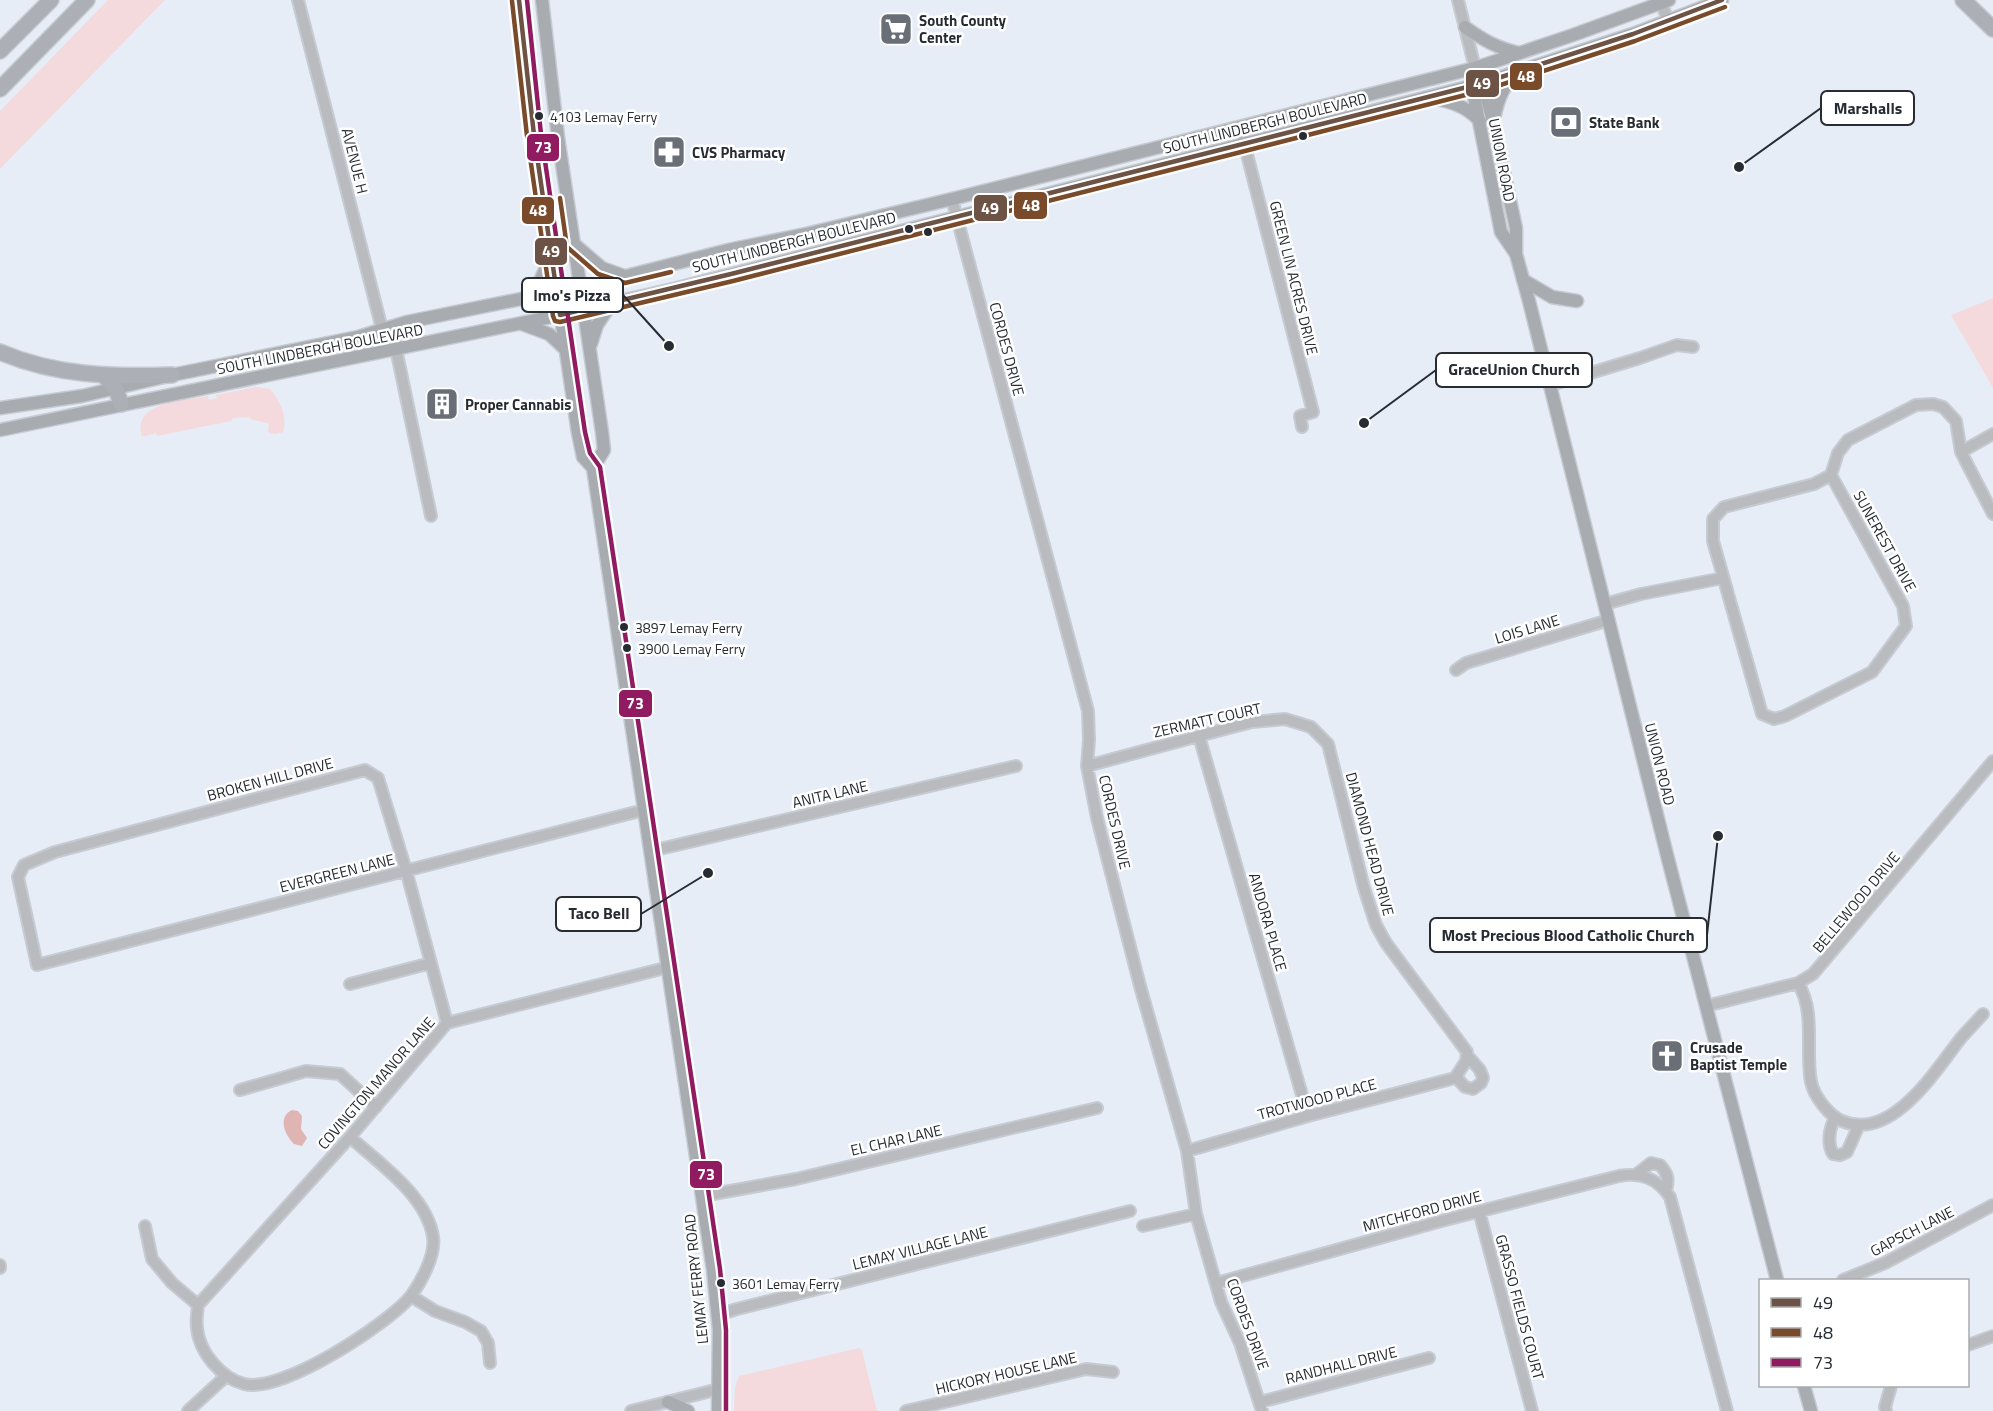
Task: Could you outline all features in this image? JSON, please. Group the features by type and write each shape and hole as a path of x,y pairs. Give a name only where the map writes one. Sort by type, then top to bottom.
{"highway":[{"path":"0,51 51,0"},
{"path":"0,89 87,0"},
{"path":"1963,0 1993,29"},
{"path":"0,352 33,365 59,371 104,376 172,375"},
{"path":"104,376 118,397"}],"main road":[{"name":"LEMAY FERRY ROAD","path":"519,0 534,135 556,292 583,457 593,468 702,1196 718,1315 718,1411"},
{"name":"LEMAY FERRY ROAD","path":"542,0 554,108 603,450 593,468"},
{"name":"SOUTH LINDBERGH BOULEVARD","path":"0,430 118,397 396,349 610,304 1478,85 1722,0"},
{"name":"SOUTH LINDBERGH BOULEVARD","path":"0,408 55,401 118,397 172,375 358,337 407,322 580,287 728,250 952,199 1475,68 1664,1"},
{"path":"1465,27 1485,42 1520,53"},
{"name":"UNION ROAD","path":"1475,68 1480,121 1501,232 1516,254"},
{"path":"1493,122 1498,100 1505,86 1516,73"},
{"name":"UNION ROAD","path":"1478,85 1493,122 1516,228 1516,254 1776,1279"},
{"path":"1428,98 1461,105 1480,121"},
{"path":"574,244 602,268 625,276"},
{"path":"528,298 540,283 552,256"},
{"path":"1523,280 1552,297 1577,301"},
{"path":"590,348 597,325 610,304"},
{"path":"520,324 549,334 566,350"},
{"path":"1804,1387 1811,1411"},
{"path":"668,1402 688,1411"}],"street":[{"name":"AVENUE H","path":"298,0 382,329"},
{"name":"UNION ROAD","path":"1458,0 1475,68"},
{"path":"1664,1 1668,20"},
{"name":"GREEN LIN ACRES DRIVE","path":"1240,127 1313,412 1300,416 1302,427"},
{"name":"CORDES DRIVE","path":"952,199 1088,711 1087,766 1097,818 1137,975 1187,1151 1196,1214 1221,1302 1240,1343 1261,1406"},
{"path":"1551,385 1677,345 1693,347"},
{"path":"396,349 431,516"},
{"path":"1605,604 1641,594 1723,578 1713,541 1713,519 1724,507 1814,484 1832,475 1838,453 1848,440 1916,405 1933,404 1943,407 1956,421 1960,452 1993,514"},
{"path":"1960,452 1993,434"},
{"name":"SUNEREST DRIVE","path":"1723,578 1762,714 1774,719 1785,716 1872,672 1906,626 1903,606 1832,475"},
{"name":"LOIS LANE","path":"1456,670 1466,663 1609,620"},
{"name":"ZERMATT COURT","path":"1087,766 1252,722 1285,719 1311,727 1328,744"},
{"name":"ANDORA PLACE","path":"1199,736 1308,1116"},
{"name":"DIAMOND HEAD DRIVE","path":"1328,744 1364,888 1380,933 1445,1020 1467,1055"},
{"name":"BELLEWOOD DRIVE","path":"1706,1006 1798,983 1814,974 1993,761"},
{"name":"ANITA LANE","path":"651,851 1016,766"},
{"name":"BROKEN HILL DRIVE","path":"37,965 18,877 24,865 55,852 365,770 378,778 406,870 447,1023"},
{"name":"EVERGREEN LANE","path":"37,965 645,810"},
{"path":"350,984 431,963"},
{"name":"COVINGTON MANOR LANE","path":"198,1305 350,1137 447,1023 669,967"},
{"path":"1798,983 1806,998 1812,1084 1821,1101 1835,1118 1849,1124 1866,1125 1883,1120 1901,1109 1983,1014"},
{"path":"1467,1055 1483,1078 1481,1083 1473,1089 1465,1087 1456,1077 1467,1055"},
{"path":"240,1090 306,1071 340,1074 376,1107"},
{"name":"TROTWOOD PLACE","path":"1187,1151 1456,1077"},
{"name":"EL CHAR LANE","path":"702,1196 796,1179 1097,1108"},
{"path":"1835,1118 1832,1123 1829,1147 1833,1154 1840,1155 1847,1152 1859,1125"},
{"path":"145,1226 152,1258 172,1283 198,1305 197,1329 204,1353 226,1376 246,1385 268,1383 297,1372 353,1343 376,1328 411,1296 431,1261 434,1238 427,1219 410,1191 350,1137"},
{"name":"MITCHFORD DRIVE","path":"1217,1283 1479,1211 1619,1176 1637,1174 1651,1163 1660,1165 1667,1173 1669,1180 1666,1191 1677,1216 1727,1411"},
{"path":"1637,1174 1655,1180 1666,1191"},
{"name":"GAPSCH LANE","path":"1848,1279 1886,1263 1993,1206"},
{"name":"LEMAY VILLAGE LANE","path":"718,1315 1130,1211"},
{"name":"GRASSO FIELDS COURT","path":"1479,1211 1532,1411"},
{"path":"1143,1226 1196,1214"},
{"path":"411,1296 435,1311 465,1322 481,1331 488,1343 490,1363"},
{"path":"1969,1345 1993,1336"},
{"name":"RANDHALL DRIVE","path":"1261,1406 1430,1358"},
{"name":"HICKORY HOUSE LANE","path":"906,1411 1086,1369 1113,1372"},
{"path":"188,1411 226,1376"},
{"path":"1886,1411 1891,1387"},
{"path":"631,1411 718,1389"}],"shaded area":[{"path":"108,0 165,0 0,169 0,111"},
{"path":"1993,298 1993,388 1951,315"},
{"path":"256,387 270,389 277,398 284,415 283,432 270,433 268,432 269,424 249,417 233,418 231,421 142,437 141,425 144,416 162,405 208,396 209,400 217,398 216,395"},
{"path":"292,1110 298,1111 302,1116 301,1129 307,1138 302,1146 294,1144 284,1126 287,1113"},
{"path":"859,1348 862,1350 877,1411 734,1411 735,1387 739,1376"}],"transit line":[{"name":"49","path":"519,0 534,135 560,315 731,274 1483,83 1633,34 1722,0"},
{"name":"73","path":"527,0 541,134 585,432 590,453 600,467 720,1269 726,1330 726,1411"},
{"name":"48","path":"512,1 527,136 553,316 555,321 560,322 733,281 1485,90 1635,41 1725,7"},
{"name":"48","path":"560,198 567,247 598,274 625,283 671,272"}],"place":[{"name":"South County Center","path":"896,29"},
{"name":"4103 Lemay Ferry","path":"539,116"},
{"name":"State Bank","path":"1566,122"},
{"name":"CVS Pharmacy","path":"669,152"},
{"name":"Marshalls","path":"1739,167"},
{"name":"Imo's Pizza","path":"669,346"},
{"name":"Proper Cannabis","path":"442,404"},
{"name":"GraceUnion Church","path":"1364,423"},
{"name":"3897 Lemay Ferry","path":"624,627"},
{"name":"3900 Lemay Ferry","path":"627,648"},
{"name":"Most Precious Blood Catholic Church","path":"1718,836"},
{"name":"Taco Bell","path":"708,873"},
{"name":"Crusade Baptist Temple","path":"1667,1056"},
{"name":"3601 Lemay Ferry","path":"721,1283"}]}
